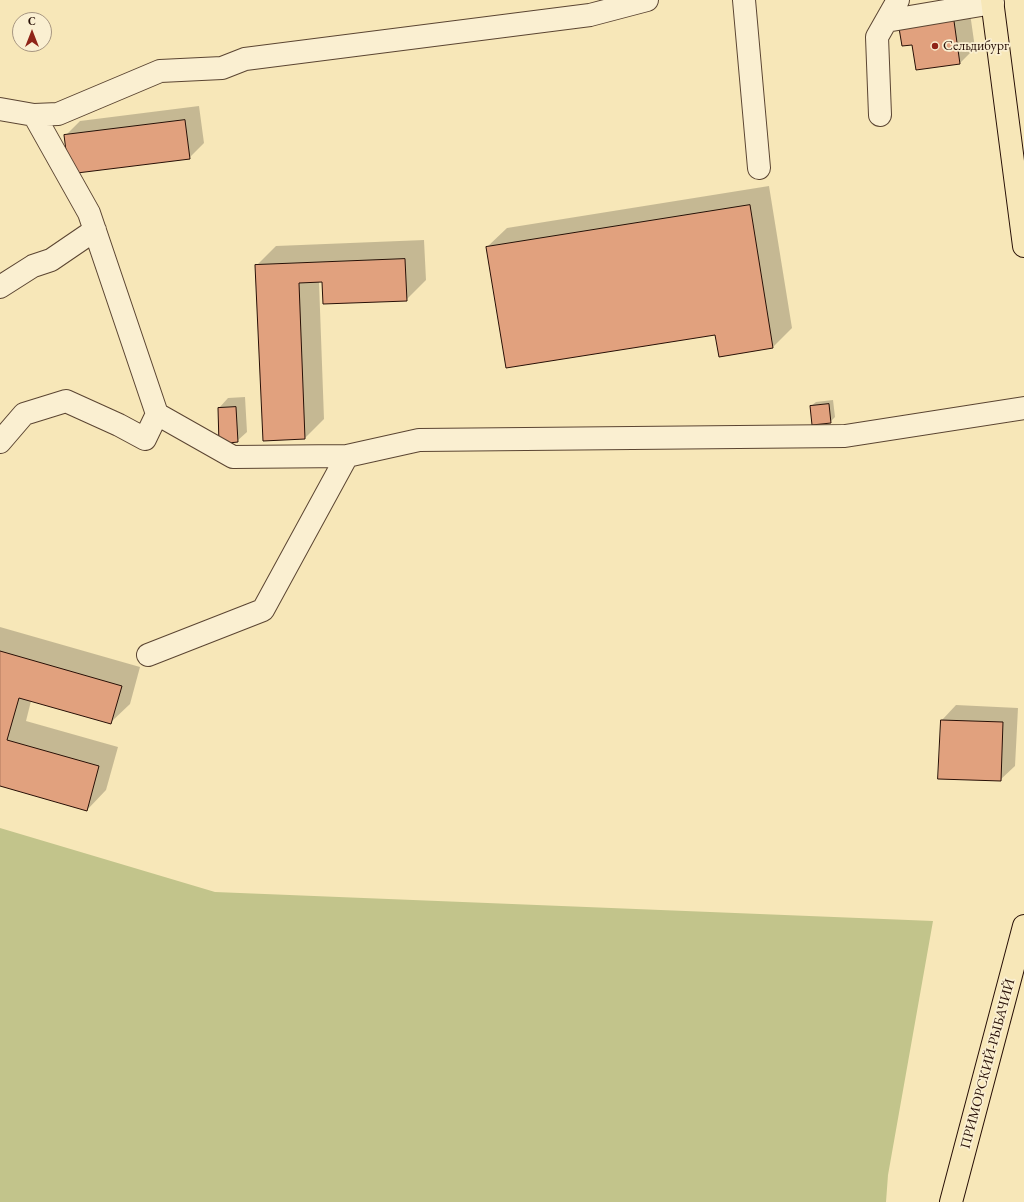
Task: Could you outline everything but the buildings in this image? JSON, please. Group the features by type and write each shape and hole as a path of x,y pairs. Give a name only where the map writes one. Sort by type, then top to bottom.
{"main road":[{"path":"992,1 1024,246"},
{"name":"ПРИМОРСКИЙ-РЫБАЧИЙ","path":"952,1202 1024,926"}],"lane":[{"path":"0,109 34,115 58,114 160,71 222,68 245,59 590,15 647,0"},
{"path":"744,0 759,168"},
{"path":"880,116 877,37 898,0"},
{"path":"886,21 992,1"},
{"path":"34,115 89,213 157,414 233,457 346,456 419,440 845,436 1024,408"},
{"path":"0,287 33,266 51,260 95,230"},
{"path":"0,442 24,414 66,401 119,425 145,439 157,414"},
{"path":"148,655 263,610 346,456"}],"green space":[{"path":"0,828 215,892 933,921 888,1175 886,1202 0,1202"}],"place":[{"name":"Сельдибург","path":"935,46"}]}
